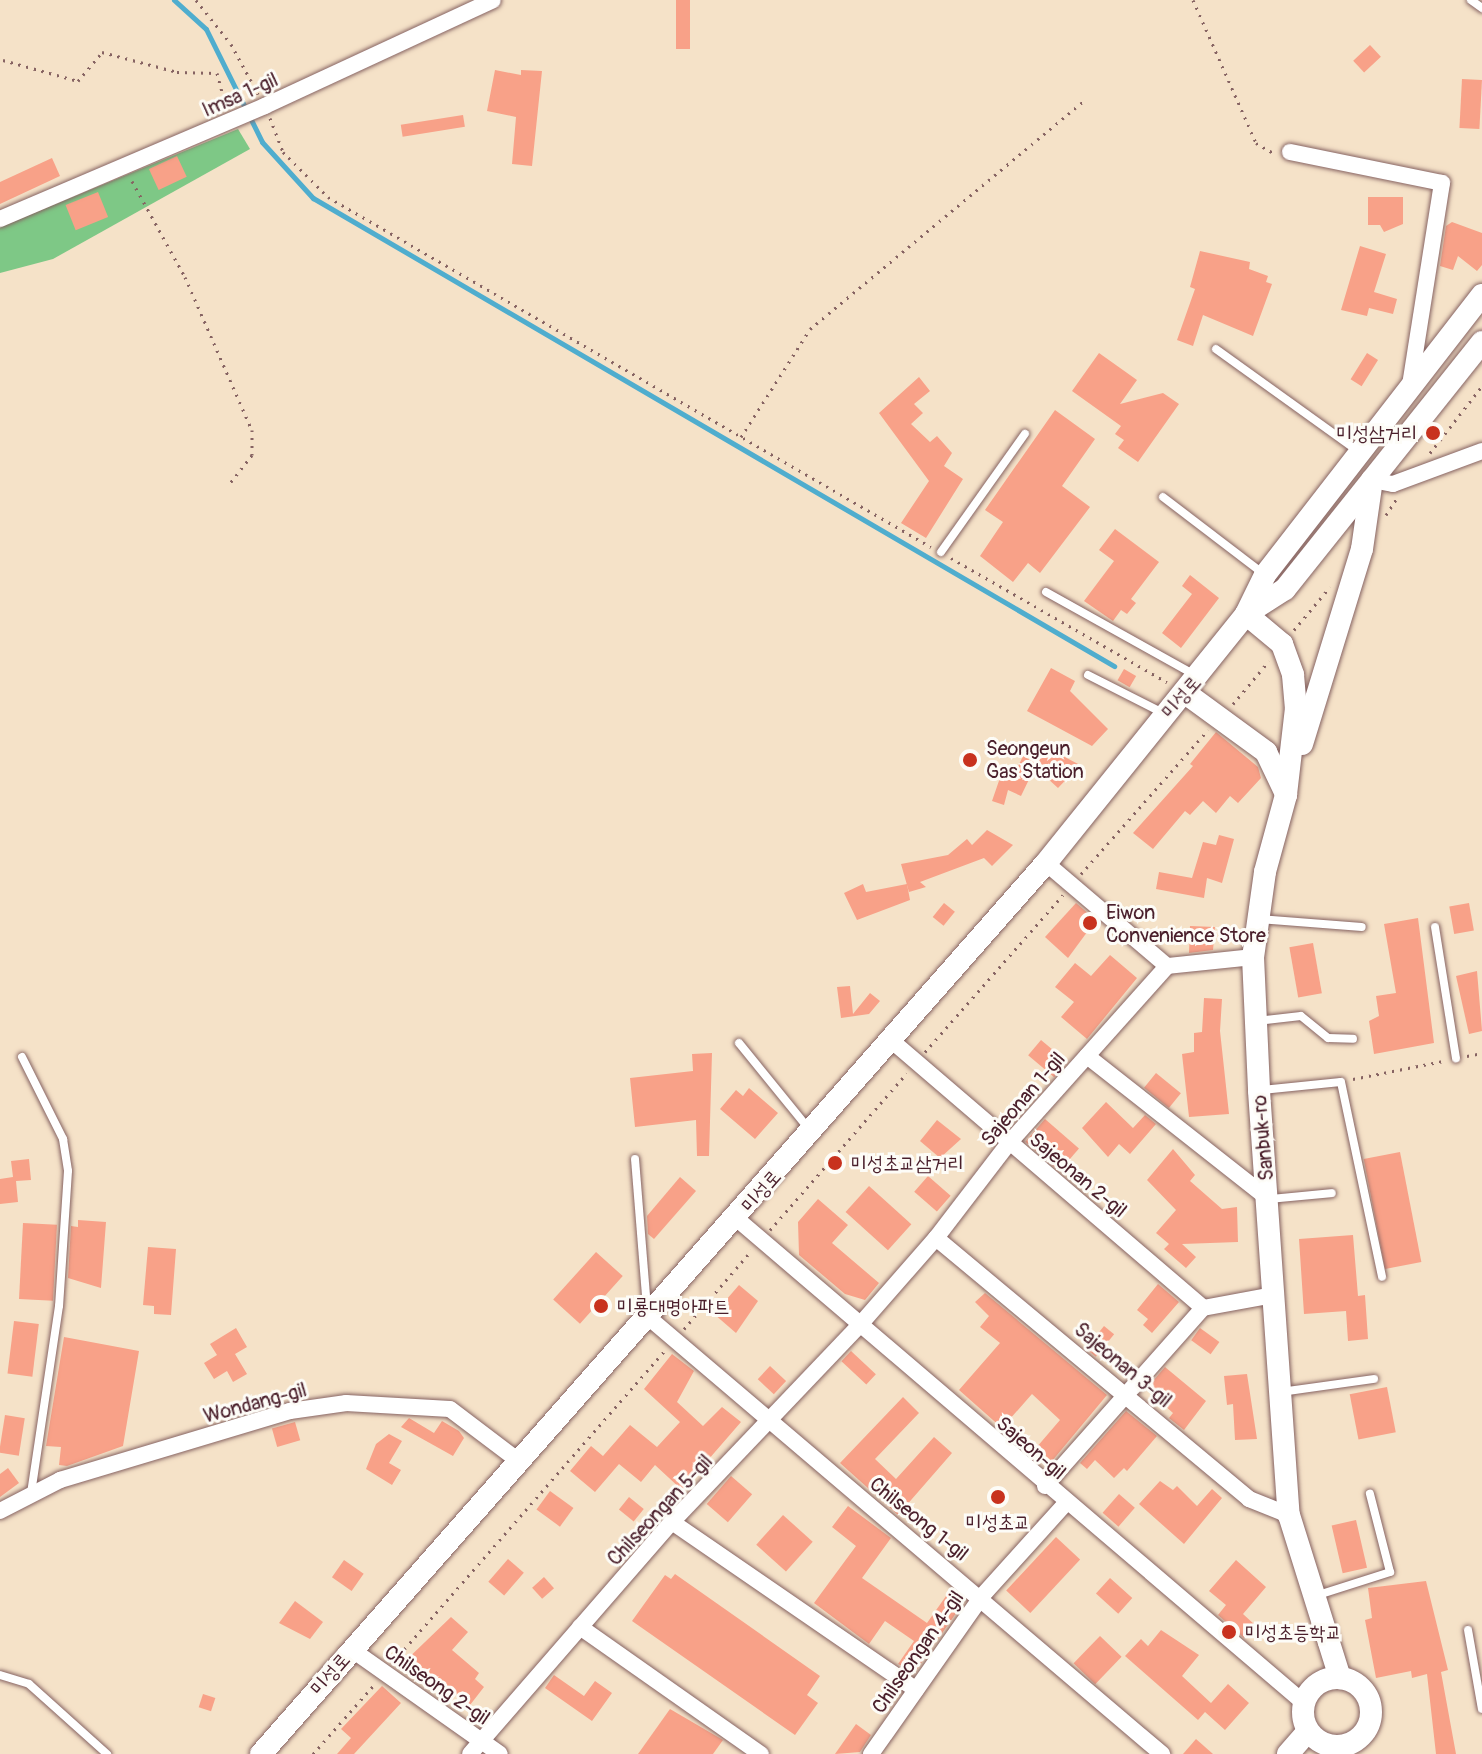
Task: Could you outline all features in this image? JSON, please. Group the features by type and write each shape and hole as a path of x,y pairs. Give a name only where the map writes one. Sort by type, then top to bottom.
{"street":[{"name":"Imsa 1-gil","path":"0,219 248,113 493,0"},
{"path":"1290,152 1442,183 1410,385"},
{"name":"미성로","path":"261,1754 516,1459 737,1219 1046,863 1246,614 1265,575 1482,295"},
{"name":"미성로","path":"1246,614 1285,589 1482,342"},
{"path":"1286,795 1362,549 1372,480 1393,484 1482,451"},
{"path":"1246,614 1282,644"},
{"name":"Sanbuk-ro","path":"1282,644 1293,675 1296,708 1286,795 1265,872 1253,957 1259,1091 1289,1515 1340,1678"},
{"path":"1191,684 1221,717 1266,752 1286,795"},
{"path":"1046,863 1167,966 1253,957"},
{"name":"Sajeonan 1-gil","path":"858,1327 936,1238 1009,1143 1167,966"},
{"name":"Sajeonan 2-gil","path":"892,1041 1203,1308"},
{"path":"1087,1056 1269,1199"},
{"name":"Sajeon-gil","path":"737,1219 1065,1504 1304,1703"},
{"name":"Sajeonan 3-gil","path":"936,1238 1249,1499 1289,1515"},
{"path":"1045,1486 1203,1308 1273,1295"},
{"name":"Chilseong 1-gil","path":"648,1317 771,1423 982,1596 1162,1754"},
{"name":"Chilseongan 5-gil","path":"476,1748 672,1522 771,1423 858,1327"},
{"name":"Wondang-gil","path":"0,1511 31,1493 290,1411 346,1403 450,1409 516,1459"},
{"name":"Chilseongan 4-gil","path":"871,1754 982,1596 1065,1504"},
{"path":"672,1522 916,1690"},
{"path":"580,1627 761,1754"},
{"name":"Chilseong 2-gil","path":"351,1649 384,1672 476,1748 500,1754"},
{"path":"1340,1678 1355,1682 1370,1699 1370,1721 1356,1748 1326,1745 1308,1731 1304,1703 1321,1681 1340,1678"},
{"path":"1288,1754 1308,1731"}],"lane":[{"path":"1471,0 1482,8"},
{"path":"1216,349 1359,452"},
{"path":"941,552 1025,434"},
{"path":"1163,497 1265,575"},
{"path":"1046,592 1191,684"},
{"path":"1088,675 1165,714"},
{"path":"1258,919 1362,927"},
{"path":"1435,927 1456,1058"},
{"path":"1256,1022 1301,1016 1328,1038 1353,1039"},
{"path":"739,1043 812,1132"},
{"path":"22,1057 63,1139 68,1171 59,1306 31,1493"},
{"path":"1259,1091 1341,1082 1382,1277"},
{"path":"635,1159 648,1317"},
{"path":"1269,1199 1332,1193"},
{"path":"1280,1392 1374,1379"},
{"path":"1315,1596 1390,1572 1370,1494"},
{"path":"1468,1630 1482,1709"},
{"path":"0,1675 29,1684 107,1754"}],"path":[{"path":"196,0 231,44 248,113"},
{"path":"1193,0 1256,143 1269,155 1290,152"},
{"path":"3,60 78,81 102,52 177,72 217,73 248,113 328,197 941,552 1191,684"},
{"path":"741,437 810,329 1084,101"},
{"path":"126,166 156,232 185,277 252,430 252,455 229,484"},
{"path":"1428,456 1482,386"},
{"path":"1362,549 1410,479"},
{"path":"313,1754 1221,717 1334,583"},
{"path":"1341,1082 1482,1053"}],"green space":[{"path":"238,129 250,149 53,259 0,273 0,227"}],"building":[{"path":"676,0 690,0 690,49 676,49"},
{"path":"1370,45 1381,57 1364,72 1353,61"},
{"path":"495,70 521,75 521,70 542,71 532,166 512,164 516,117 487,111"},
{"path":"1462,79 1482,80 1479,129 1459,128"},
{"path":"463,115 465,127 403,137 401,125"},
{"path":"177,156 187,177 159,190 149,169"},
{"path":"52,158 60,176 0,204 0,182"},
{"path":"98,192 108,217 76,230 66,205"},
{"path":"1368,197 1403,197 1403,224 1384,232 1380,225 1368,225"},
{"path":"1452,222 1482,233 1482,265 1477,271 1458,256 1453,270 1440,266 1446,226"},
{"path":"1360,246 1386,254 1374,292 1397,299 1393,314 1369,308 1367,316 1341,310"},
{"path":"1200,251 1250,262 1249,269 1268,276 1266,282 1272,284 1253,336 1203,315 1193,346 1177,340 1195,289 1190,287"},
{"path":"1099,353 1137,380 1120,404 1163,393 1179,404 1138,462 1118,448 1124,440 1115,434 1121,426 1072,391"},
{"path":"1367,353 1378,360 1362,386 1351,379"},
{"path":"919,377 930,391 914,404 923,413 911,424 930,442 937,436 952,453 944,466 963,479 926,538 901,523 929,481 879,413"},
{"path":"1055,410 1095,439 1062,486 1090,507 1040,573 1028,563 1013,582 980,556 1003,522 985,510"},
{"path":"1115,529 1159,562 1131,599 1136,603 1127,614 1121,610 1113,621 1084,601 1114,561 1099,550"},
{"path":"1190,575 1219,598 1181,648 1162,633 1192,594 1182,586"},
{"path":"1051,668 1075,681 1070,691 1108,729 1092,746 1027,711"},
{"path":"1124,669 1136,676 1130,687 1118,680"},
{"path":"1216,732 1258,767 1261,778 1238,803 1230,796 1216,813 1203,801 1190,815 1185,811 1153,849 1133,833 1193,766 1190,764"},
{"path":"1038,743 1080,765 1058,788 1035,767 1021,796 1008,790 1004,805 992,801 1002,772 1013,777 1023,756 1030,760"},
{"path":"987,830 1013,845 992,866 984,858 920,882 926,887 909,892 901,864 948,855 967,839 972,845"},
{"path":"1219,835 1234,839 1222,883 1207,878 1204,898 1156,889 1159,872 1192,878 1203,842 1216,845"},
{"path":"863,884 866,892 907,884 910,900 857,920 844,893"},
{"path":"944,903 955,912 944,926 933,917"},
{"path":"1076,903 1096,920 1068,958 1045,937"},
{"path":"1469,903 1474,931 1454,934 1449,906"},
{"path":"1418,918 1434,1043 1374,1054 1369,1021 1379,1016 1376,996 1396,993 1384,924"},
{"path":"1190,926 1215,927 1213,950 1189,953"},
{"path":"1313,943 1322,993 1298,997 1289,947"},
{"path":"1110,955 1137,978 1087,1039 1061,1017 1074,1002 1055,987 1075,963 1091,976"},
{"path":"1477,971 1482,1031 1469,1034 1456,976"},
{"path":"850,986 853,1014 870,993 880,1001 869,1014 841,1018 837,987"},
{"path":"1204,998 1222,999 1220,1031 1229,1114 1189,1117 1182,1054 1194,1052 1194,1033 1202,1032"},
{"path":"1041,1040 1067,1062 1054,1077 1028,1055"},
{"path":"712,1053 709,1156 697,1156 696,1120 635,1127 630,1078 693,1071 692,1054"},
{"path":"1156,1073 1181,1093 1169,1108 1144,1088"},
{"path":"749,1088 778,1113 755,1139 720,1109 736,1090 743,1096"},
{"path":"1106,1102 1133,1128 1145,1115 1156,1124 1130,1154 1119,1144 1108,1157 1082,1128"},
{"path":"1045,1119 1079,1149 1059,1171 1025,1142"},
{"path":"937,1120 961,1139 940,1158 920,1141"},
{"path":"1173,1149 1195,1175 1190,1181 1222,1209 1237,1207 1238,1242 1182,1244 1196,1257 1186,1268 1164,1249 1169,1244 1156,1233 1176,1210 1147,1180"},
{"path":"1400,1152 1421,1262 1385,1269 1364,1159"},
{"path":"29,1159 31,1180 16,1181 18,1202 0,1204 0,1179 13,1177 11,1161"},
{"path":"928,1176 951,1196 937,1212 914,1192"},
{"path":"680,1177 696,1191 654,1239 648,1234 647,1216"},
{"path":"869,1186 911,1224 888,1250 846,1212"},
{"path":"818,1199 848,1225 832,1243 879,1283 865,1300 845,1294 799,1255 798,1222"},
{"path":"78,1220 106,1222 101,1288 68,1278 71,1226 78,1227"},
{"path":"23,1223 57,1225 53,1301 19,1299"},
{"path":"1353,1235 1358,1296 1365,1295 1368,1339 1348,1341 1346,1311 1304,1314 1299,1239"},
{"path":"148,1247 176,1249 171,1315 154,1314 154,1306 143,1305"},
{"path":"596,1252 623,1276 580,1324 553,1300"},
{"path":"1158,1284 1179,1302 1152,1333 1143,1325 1148,1319 1137,1310"},
{"path":"739,1285 758,1301 736,1333 714,1314"},
{"path":"985,1293 1107,1395 1052,1461 1036,1448 1060,1420 1032,1394 1002,1428 959,1390 1000,1343 980,1327 989,1316 975,1302"},
{"path":"14,1321 39,1324 32,1377 8,1374"},
{"path":"1104,1326 1114,1334 1096,1357 1086,1349"},
{"path":"236,1328 247,1347 235,1354 247,1374 233,1382 227,1371 214,1379 204,1363 217,1355 210,1344"},
{"path":"1200,1328 1219,1342 1211,1354 1191,1340"},
{"path":"64,1337 139,1351 123,1446 67,1466 59,1465 61,1447 46,1446"},
{"path":"851,1351 876,1374 866,1384 841,1361"},
{"path":"672,1354 694,1371 677,1402 703,1426 722,1407 741,1422 682,1490 655,1465 641,1482 619,1464 595,1492 570,1471 591,1446 603,1456 630,1425 657,1447 680,1422 644,1389"},
{"path":"770,1366 786,1381 774,1394 758,1379"},
{"path":"1165,1367 1206,1401 1184,1430 1169,1418 1173,1413 1146,1389"},
{"path":"1247,1374 1257,1439 1235,1440 1233,1404 1227,1405 1224,1376"},
{"path":"1387,1387 1396,1432 1358,1439 1350,1394"},
{"path":"903,1397 919,1413 875,1459 896,1479 934,1437 952,1453 898,1515 840,1463"},
{"path":"1126,1411 1157,1436 1127,1471 1124,1468 1114,1478 1095,1460 1087,1469 1080,1463"},
{"path":"5,1415 25,1418 19,1456 0,1453"},
{"path":"409,1418 434,1433 442,1421 459,1431 464,1438 453,1456 401,1427"},
{"path":"295,1422 300,1440 277,1447 272,1429"},
{"path":"389,1434 402,1441 389,1463 401,1470 392,1485 366,1469 376,1444"},
{"path":"8,1468 19,1483 0,1497 0,1474"},
{"path":"731,1476 752,1494 728,1522 707,1504"},
{"path":"1160,1481 1173,1490 1177,1486 1197,1506 1212,1489 1222,1498 1184,1544 1139,1504"},
{"path":"550,1491 573,1508 560,1527 536,1510"},
{"path":"1119,1494 1135,1508 1118,1527 1103,1513"},
{"path":"629,1497 644,1509 634,1521 619,1509"},
{"path":"848,1506 891,1538 862,1578 927,1623 951,1589 961,1598 961,1606 915,1672 898,1664 914,1641 885,1621 869,1644 814,1603 856,1546 832,1527"},
{"path":"783,1515 813,1542 786,1571 756,1545"},
{"path":"1356,1520 1367,1568 1343,1573 1332,1526"},
{"path":"1056,1537 1080,1560 1030,1613 1006,1590"},
{"path":"508,1559 524,1573 504,1595 488,1582"},
{"path":"344,1560 364,1574 352,1591 332,1577"},
{"path":"1236,1560 1266,1587 1243,1614 1255,1625 1244,1638 1218,1615 1226,1605 1209,1591"},
{"path":"675,1574 820,1676 807,1695 818,1703 795,1735 632,1621 665,1575 671,1579"},
{"path":"544,1577 554,1588 542,1599 532,1588"},
{"path":"1110,1578 1132,1598 1118,1614 1096,1594"},
{"path":"1426,1581 1448,1670 1441,1672 1456,1754 1436,1754 1427,1674 1412,1678 1411,1671 1376,1678 1365,1620 1372,1618 1368,1588"},
{"path":"295,1601 323,1622 310,1639 279,1623"},
{"path":"451,1617 468,1632 452,1650 479,1673 475,1679 484,1687 470,1705 448,1686 441,1694 399,1667"},
{"path":"1161,1630 1199,1655 1182,1676 1211,1703 1228,1684 1249,1703 1225,1730 1205,1712 1198,1720 1125,1656 1141,1639 1148,1646"},
{"path":"1100,1636 1122,1657 1095,1684 1074,1663"},
{"path":"554,1675 584,1696 595,1681 612,1693 592,1721 545,1688"},
{"path":"382,1686 401,1703 354,1754 337,1754 351,1738 341,1729"},
{"path":"203,1694 215,1698 211,1711 199,1707"},
{"path":"670,1709 723,1740 713,1754 638,1754"},
{"path":"856,1724 871,1735 860,1752 835,1754"},
{"path":"1196,1739 1213,1754 1183,1754"}],"waterway":[{"path":"174,0 206,29 262,142 313,198 1114,666"}],"place":[{"name":"미성삼거리","path":"1433,433"},
{"name":"Seongeun Gas Station","path":"970,760"},
{"name":"Eiwon Convenience Store","path":"1090,923"},
{"name":"미성초교삼거리","path":"835,1163"},
{"name":"미룡대명아파트","path":"601,1306"},
{"name":"미성초교","path":"998,1497"},
{"name":"미성초등학교","path":"1229,1632"}]}
